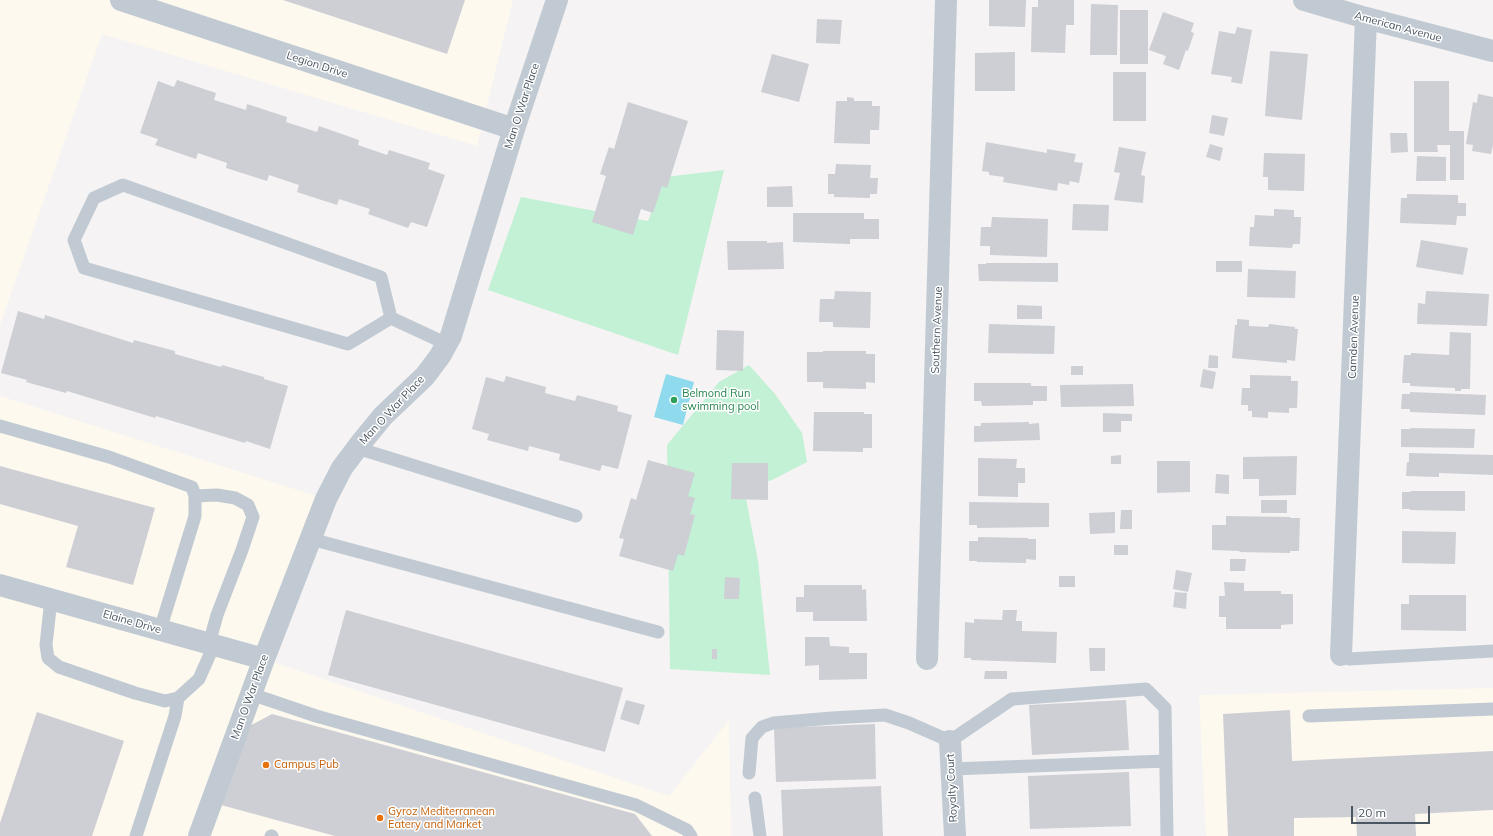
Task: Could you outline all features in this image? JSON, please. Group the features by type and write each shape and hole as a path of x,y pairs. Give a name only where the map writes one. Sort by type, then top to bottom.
{"street":[{"name":"Legion Drive","path":"121,0 514,130"},
{"name":"Man O War Place","path":"199,836 264,659 326,499 342,468 357,448 383,416 425,376 440,356 451,336 514,130 557,0"},
{"name":"Southern Avenue","path":"927,659 946,0"},
{"name":"American Avenue","path":"1304,0 1493,52"},
{"name":"Camden Avenue","path":"1341,655 1366,18"},
{"name":"Elaine Drive","path":"0,585 264,659"},
{"name":"Royalty Court","path":"950,741 955,836"}],"lane":[{"path":"123,185 381,277 390,318 348,344 84,268 74,240 94,198 123,185"},
{"path":"390,318 447,344"},
{"path":"0,426 109,457 192,487 195,496 194,516 160,630"},
{"path":"357,448 576,516"},
{"path":"51,599 46,645 48,658 59,667 135,693 165,701 178,698 199,678 212,645 217,616 253,517 248,505 235,498 217,495 195,496"},
{"path":"311,539 658,632"},
{"path":"1341,655 1350,659 1493,651"},
{"path":"749,773 752,738 762,727 773,724 832,718 885,715 909,723 950,741 1012,699 1146,689 1165,708 1167,836"},
{"path":"251,694 316,716 636,805 687,830 691,836"},
{"path":"136,836 175,716 178,698"},
{"path":"1309,716 1493,709"},
{"path":"952,769 1166,761"},
{"path":"755,798 760,836"}],"shaded area":[{"path":"0,0 513,0 477,146 102,34 0,325"},
{"path":"0,396 326,499 270,661 669,796 729,720 731,836 0,836"},
{"path":"1493,688 1493,836 1206,836 1199,695"}],"green space":[{"path":"724,170 678,355 488,290 521,197 648,221 665,177"},
{"path":"749,365 775,394 802,433 807,462 772,480 744,488 758,561 770,675 670,669 667,445 719,382"}],"water":[{"name":"Belmond Run swimming pool","path":"666,374 694,382 683,425 654,417"}],"building":[{"path":"283,0 465,0 447,54"},
{"path":"989,0 1026,0 1025,27 989,26"},
{"path":"1038,0 1074,0 1074,25 1066,25 1065,53 1031,52 1032,7 1038,7"},
{"path":"1091,4 1118,5 1117,55 1090,55"},
{"path":"1120,10 1148,10 1148,64 1120,64"},
{"path":"1163,12 1194,23 1191,32 1194,33 1188,51 1186,50 1179,70 1163,64 1166,56 1149,50"},
{"path":"817,19 842,20 840,44 816,43"},
{"path":"1237,27 1252,30 1242,84 1231,82 1232,77 1211,74 1219,31 1235,34"},
{"path":"1270,51 1308,54 1302,120 1265,116"},
{"path":"1015,52 1015,91 975,91 975,53"},
{"path":"772,54 809,64 799,102 761,92"},
{"path":"1113,72 1146,72 1146,121 1113,121"},
{"path":"177,80 216,93 214,100 246,110 247,104 287,117 286,122 317,132 319,126 359,140 358,145 387,155 389,150 430,163 428,169 445,175 427,227 411,222 408,228 368,214 370,209 339,199 337,205 297,192 299,185 269,175 267,181 226,168 227,163 198,153 196,159 155,145 158,139 140,133 158,81 174,87"},
{"path":"1414,81 1449,81 1449,131 1464,131 1464,180 1450,180 1450,145 1437,145 1438,152 1414,152"},
{"path":"1478,94 1493,97 1493,145 1491,154 1472,151 1473,145 1466,144 1473,102 1477,103"},
{"path":"847,97 854,98 854,101 872,101 872,106 880,106 879,130 870,130 870,144 834,143 836,101 847,101"},
{"path":"628,102 688,121 667,188 662,186 653,213 641,209 633,235 592,222 606,176 600,174 609,147 614,149"},
{"path":"1212,115 1228,118 1224,136 1209,133"},
{"path":"1390,133 1407,133 1408,152 1391,153"},
{"path":"986,142 1047,153 1047,149 1076,154 1074,162 1083,163 1079,183 1070,181 1069,185 1058,183 1057,191 1003,182 1004,177 989,175 989,172 982,171"},
{"path":"1210,144 1223,148 1220,161 1206,157"},
{"path":"1119,147 1146,152 1141,175 1145,176 1143,203 1114,200 1120,173 1114,172"},
{"path":"1264,153 1305,154 1304,191 1268,190 1268,177 1263,177"},
{"path":"1417,156 1446,157 1446,181 1416,181"},
{"path":"836,164 871,165 870,178 878,178 877,194 870,194 870,198 834,197 834,194 828,194 828,174 835,174"},
{"path":"792,186 793,207 767,207 767,187"},
{"path":"1407,194 1458,195 1458,203 1466,203 1466,216 1457,216 1456,225 1400,223 1401,198 1407,198"},
{"path":"1073,204 1109,205 1108,231 1072,230"},
{"path":"1274,209 1294,210 1294,217 1301,217 1300,244 1293,244 1292,248 1249,246 1250,227 1254,227 1255,215 1274,216"},
{"path":"793,213 864,213 864,219 879,219 879,239 850,239 850,244 793,242"},
{"path":"992,217 1048,219 1047,257 990,255 990,246 980,246 981,227 991,227"},
{"path":"1421,240 1468,248 1463,275 1416,267"},
{"path":"727,241 767,241 767,243 783,242 784,269 728,270"},
{"path":"1216,261 1242,261 1242,272 1216,272"},
{"path":"1058,263 1058,282 979,281 978,264"},
{"path":"1248,269 1296,271 1295,298 1247,297"},
{"path":"835,291 871,292 870,328 833,327 833,322 819,322 820,299 834,299"},
{"path":"1426,291 1489,294 1487,326 1417,324 1418,303 1425,304"},
{"path":"1017,305 1042,306 1042,319 1017,319"},
{"path":"18,311 44,319 45,315 133,343 134,340 175,351 175,354 221,367 222,365 264,377 264,379 288,386 270,449 156,416 155,418 67,391 66,393 26,382 27,380 1,373"},
{"path":"1237,319 1249,320 1249,326 1268,327 1269,324 1295,327 1295,329 1298,329 1295,361 1287,360 1287,363 1232,358 1235,325 1237,325"},
{"path":"989,324 1055,326 1054,354 988,353"},
{"path":"717,330 744,331 743,371 716,370"},
{"path":"1450,332 1471,333 1470,389 1455,391 1455,388 1410,386 1410,383 1402,383 1404,355 1411,355 1411,353 1449,355"},
{"path":"866,351 866,354 875,354 875,383 866,382 866,389 823,388 823,382 807,382 807,352"},
{"path":"1209,355 1218,356 1218,368 1208,368"},
{"path":"1071,366 1083,366 1083,375 1071,375"},
{"path":"1203,369 1216,372 1213,389 1200,387"},
{"path":"1250,375 1291,376 1291,381 1298,381 1297,408 1289,408 1289,413 1268,412 1268,418 1252,417 1252,411 1248,411 1248,405 1241,405 1242,388 1250,388"},
{"path":"506,376 546,387 545,393 575,401 577,395 618,406 617,411 632,415 618,469 602,465 600,471 559,460 560,454 529,446 528,451 487,440 489,434 472,429 486,377 504,382"},
{"path":"974,383 1031,383 1031,386 1047,386 1047,401 1033,401 1033,405 982,406 981,401 974,401"},
{"path":"1133,384 1134,406 1061,407 1060,385"},
{"path":"1410,392 1486,395 1485,415 1410,412 1410,409 1401,409 1402,394 1410,394"},
{"path":"814,412 864,412 864,414 872,414 872,448 863,448 863,452 813,451"},
{"path":"1103,413 1132,414 1132,421 1121,421 1121,432 1103,432"},
{"path":"1029,422 1029,424 1039,423 1040,440 974,442 974,426 981,426 981,423"},
{"path":"1410,428 1475,429 1474,448 1401,447 1401,429 1411,429"},
{"path":"1409,453 1493,455 1493,475 1439,473 1439,477 1406,476"},
{"path":"1121,455 1121,464 1111,464 1111,456"},
{"path":"1297,456 1296,495 1259,496 1259,479 1243,479 1243,457"},
{"path":"978,458 1017,459 1016,468 1025,468 1025,483 1018,483 1018,497 978,496"},
{"path":"648,460 695,473 688,496 695,498 690,514 695,515 684,556 678,554 673,571 619,556 624,539 619,538 631,498 636,500"},
{"path":"1157,461 1190,461 1190,492 1157,493"},
{"path":"732,463 768,463 768,500 731,499"},
{"path":"0,466 155,508 133,585 66,567 78,526 0,504"},
{"path":"1216,474 1229,475 1229,494 1215,493"},
{"path":"1465,491 1465,511 1402,509 1402,492"},
{"path":"1261,500 1287,500 1287,513 1261,513"},
{"path":"969,502 1049,503 1049,527 977,528 977,525 969,525"},
{"path":"1121,510 1132,510 1132,529 1120,529"},
{"path":"1115,512 1115,533 1090,534 1089,513"},
{"path":"1226,516 1300,518 1299,551 1290,551 1290,553 1212,550 1212,525 1226,525"},
{"path":"1402,531 1456,532 1455,564 1402,563"},
{"path":"978,537 1036,539 1036,560 1026,559 1026,563 969,561 969,541 978,541"},
{"path":"1114,545 1128,545 1128,555 1114,555"},
{"path":"1230,559 1246,559 1245,571 1230,571"},
{"path":"1176,570 1192,573 1188,592 1173,589"},
{"path":"1059,576 1075,576 1075,587 1059,587"},
{"path":"725,577 740,578 739,599 724,599"},
{"path":"1224,582 1244,583 1244,591 1281,591 1281,594 1293,594 1293,624 1281,625 1281,629 1226,629 1226,617 1219,617 1219,596 1225,596"},
{"path":"804,585 862,585 862,590 866,589 867,621 813,621 813,612 796,612 796,597 804,597"},
{"path":"1175,592 1187,593 1186,609 1173,607"},
{"path":"1409,595 1466,595 1466,631 1401,630 1401,604 1409,604"},
{"path":"346,610 623,688 605,752 328,675"},
{"path":"1003,610 1017,610 1016,621 1022,621 1022,631 1057,632 1056,663 971,660 971,658 964,658 965,622 974,623 974,619 1002,620"},
{"path":"805,637 829,637 830,646 849,647 849,653 867,653 867,679 819,680 819,665 805,666"},
{"path":"1089,648 1105,648 1105,671 1090,671"},
{"path":"712,649 717,649 717,659 712,659"},
{"path":"985,671 1007,671 1007,679 984,679"},
{"path":"626,700 645,705 639,725 620,719"},
{"path":"1126,700 1129,750 1032,755 1029,705"},
{"path":"1290,710 1292,761 1493,751 1493,810 1415,814 1416,836 1357,836 1356,817 1294,818 1294,836 1228,836 1223,714"},
{"path":"37,712 124,741 92,836 0,836 0,823"},
{"path":"272,714 635,814 652,836 335,836 221,805 246,728"},
{"path":"875,724 876,779 776,782 774,728"},
{"path":"1129,772 1131,826 1030,829 1028,776"},
{"path":"881,786 883,836 783,836 781,790"}],"place":[{"name":"Belmond Run swimming pool","path":"674,400"},
{"name":"Campus Pub","path":"266,765"},
{"name":"Gyroz Mediterranean Eatery and Market","path":"380,818"}]}
